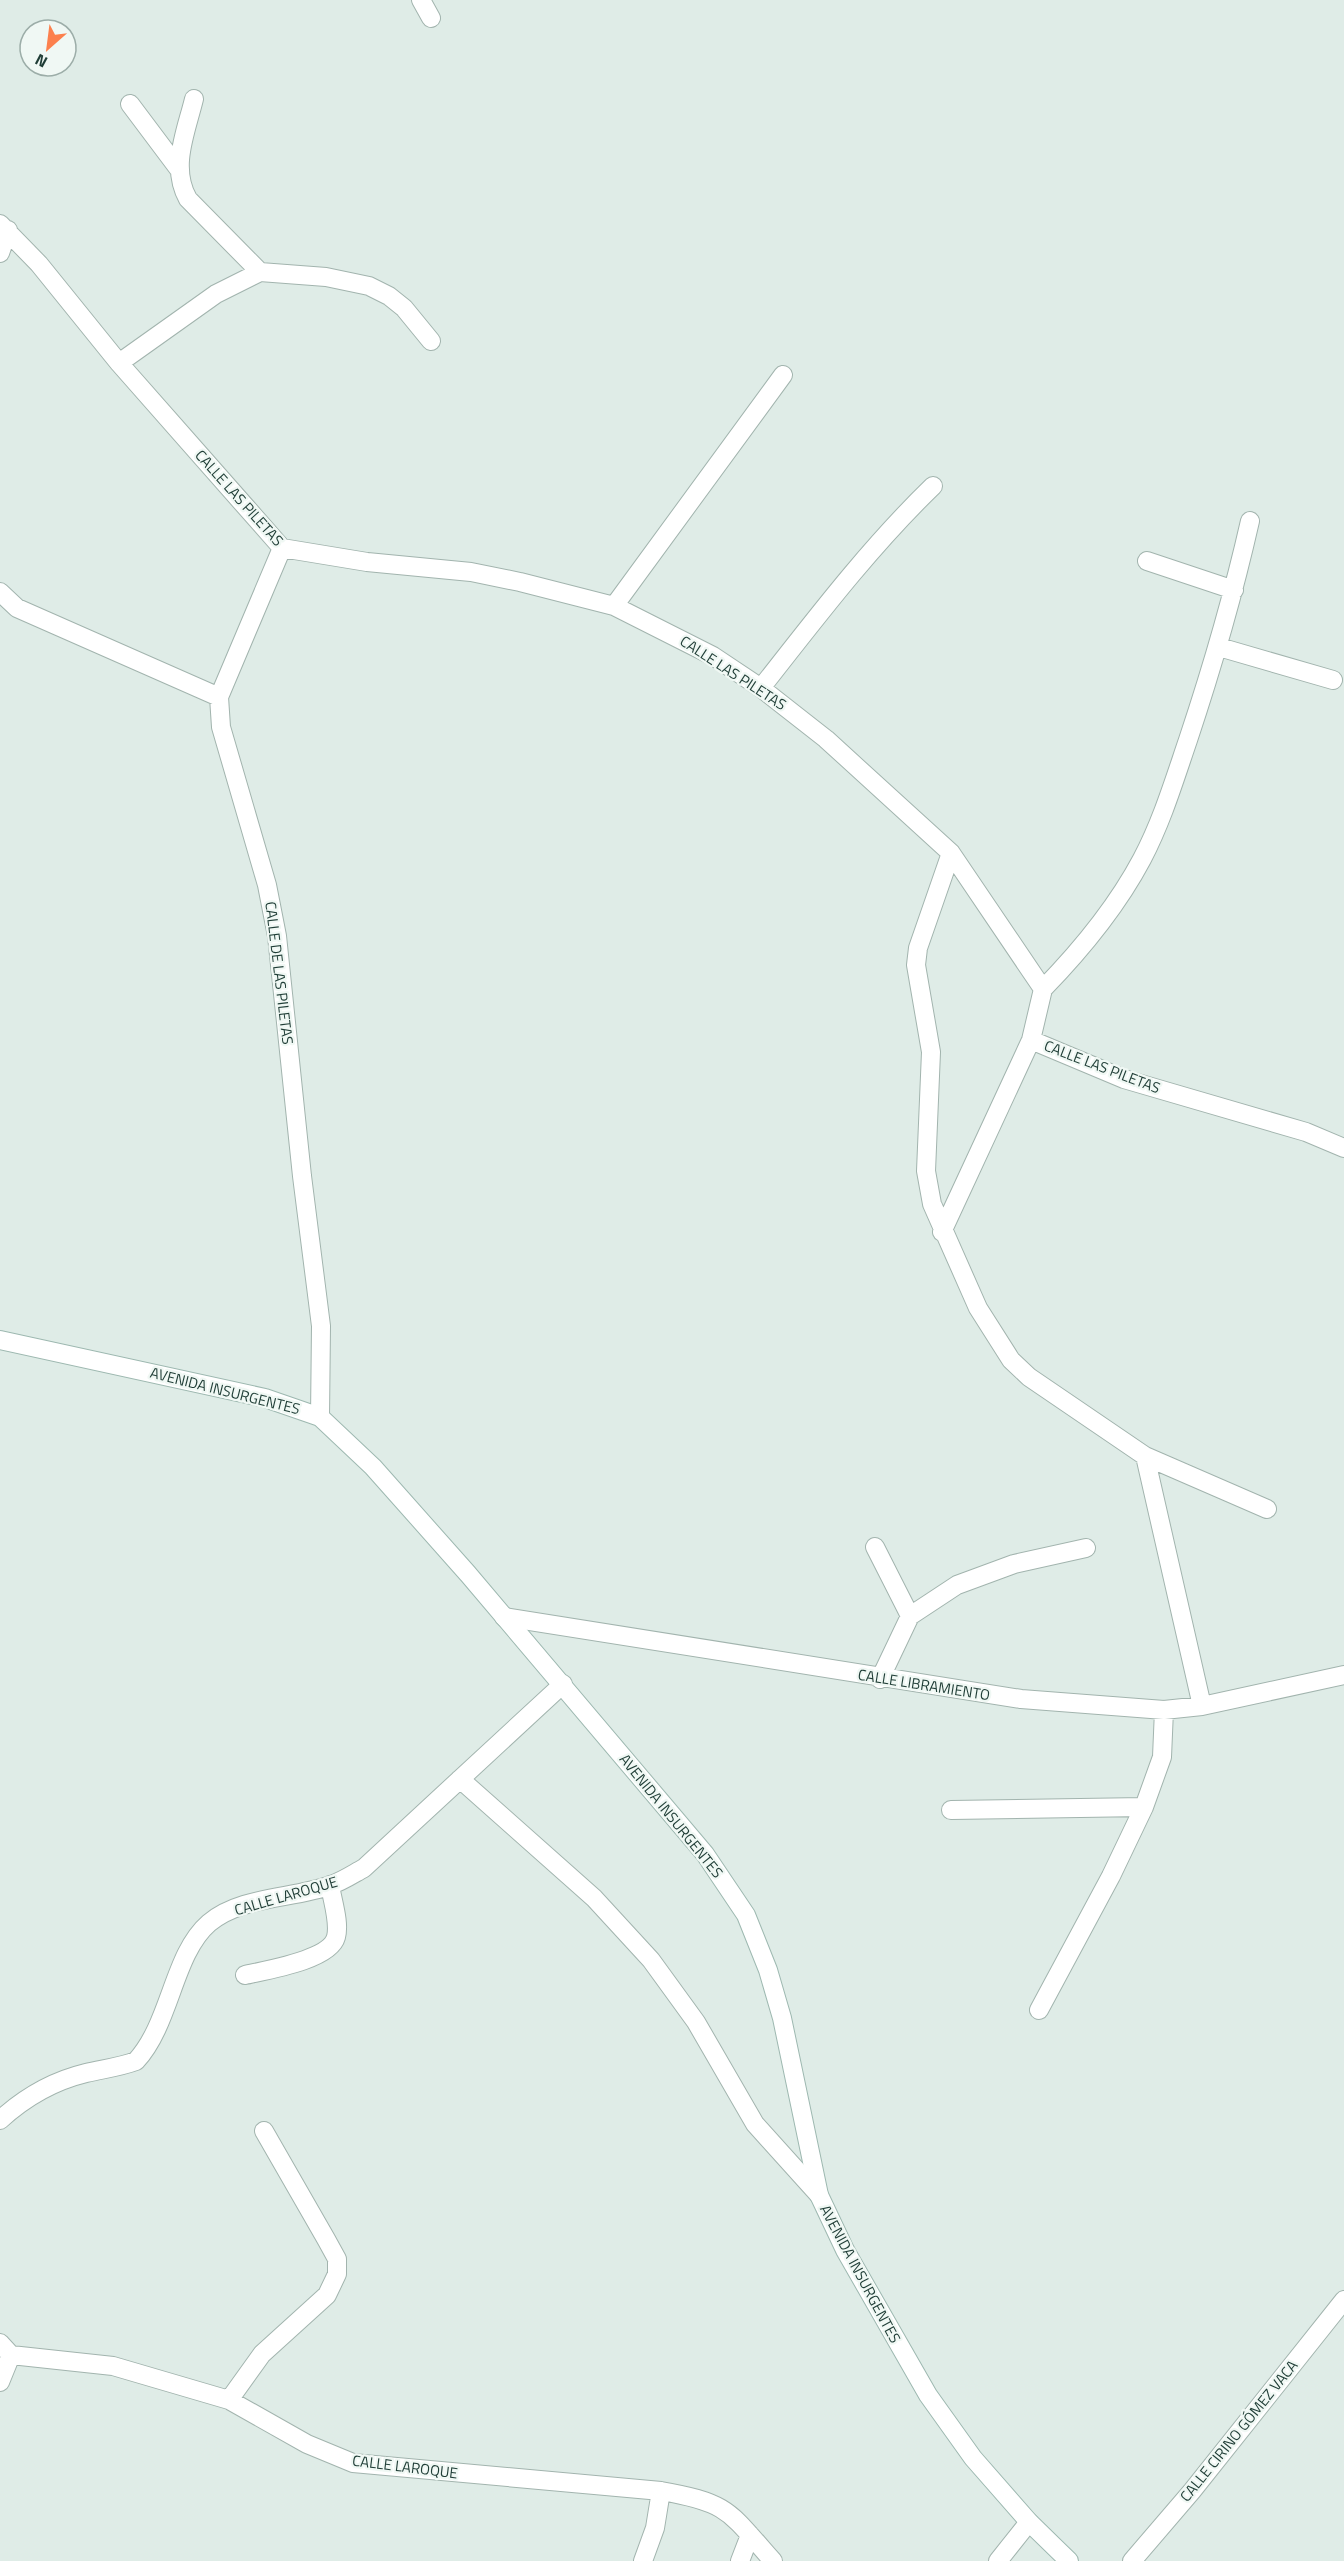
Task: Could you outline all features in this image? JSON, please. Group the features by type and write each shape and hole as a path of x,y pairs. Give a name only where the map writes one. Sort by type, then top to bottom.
{"street":[{"path":"421,0 431,18"},
{"path":"194,99 178,168 179,179 188,199 260,272"},
{"path":"129,104 178,168"},
{"path":"0,253 4,227"},
{"name":"CALLE LAS PILETAS","path":"4,227 39,264 119,363 282,548 358,560 471,572 520,582 614,606 713,656 761,687 853,763 951,853 1043,989 1031,1040 1124,1079 1306,1132 1344,1149"},
{"path":"119,363 216,294 260,272 326,277 369,286 389,296 404,308 431,341"},
{"path":"614,606 783,375"},
{"path":"761,687 847,578 890,528 933,486"},
{"path":"1043,989 1076,955 1113,908 1142,860 1164,812 1219,646 1250,521"},
{"name":"CALLE DE LAS PILETAS","path":"282,548 219,697 221,728 267,885 277,936 302,1176 321,1326 321,1417"},
{"path":"1147,561 1234,590"},
{"path":"0,592 17,608 219,697"},
{"path":"1219,646 1333,680"},
{"path":"951,853 918,948 916,965 931,1052 926,1171 932,1203 942,1232 978,1308 1011,1360 1029,1377 1145,1456 1267,1509"},
{"path":"942,1232 1031,1040"},
{"name":"AVENIDA INSURGENTES","path":"0,1340 265,1398 321,1417 373,1467 563,1684 705,1854 746,1915 768,1970 782,2018 819,2195 872,2300 928,2395 973,2458 1029,2522 1069,2561"},
{"path":"1145,1456 1202,1706"},
{"path":"875,1547 910,1616"},
{"path":"880,1679 910,1616 957,1584 983,1574 1086,1548"},
{"name":"CALLE LIBRAMIENTO","path":"504,1617 735,1652 880,1679 1022,1700 1164,1710 1202,1706 1344,1675"},
{"name":"CALLE LAROQUE","path":"0,2120 20,2102 50,2086 84,2074 136,2061 147,2049 157,2032 189,1952 198,1936 214,1919 242,1907 330,1886 364,1868 563,1684"},
{"path":"1039,2010 1111,1876 1144,1806 1162,1757 1164,1710"},
{"path":"460,1779 594,1898 651,1960 696,2022 755,2124 819,2195"},
{"path":"951,1810 1144,1806"},
{"path":"245,1975 326,1952 332,1946 337,1930 330,1886"},
{"path":"229,2400 261,2354 327,2295 337,2274 337,2259 264,2131"},
{"name":"CALLE CIRINO GÓMEZ VACA","path":"1132,2561 1192,2491 1344,2300"},
{"path":"0,2382 5,2349"},
{"name":"CALLE LAROQUE","path":"5,2349 113,2366 229,2400 307,2444 353,2463 661,2491 701,2498 734,2515 773,2561"},
{"path":"643,2561 655,2528 661,2491"},
{"path":"998,2561 1029,2522"},
{"path":"740,2561 750,2535"}]}
